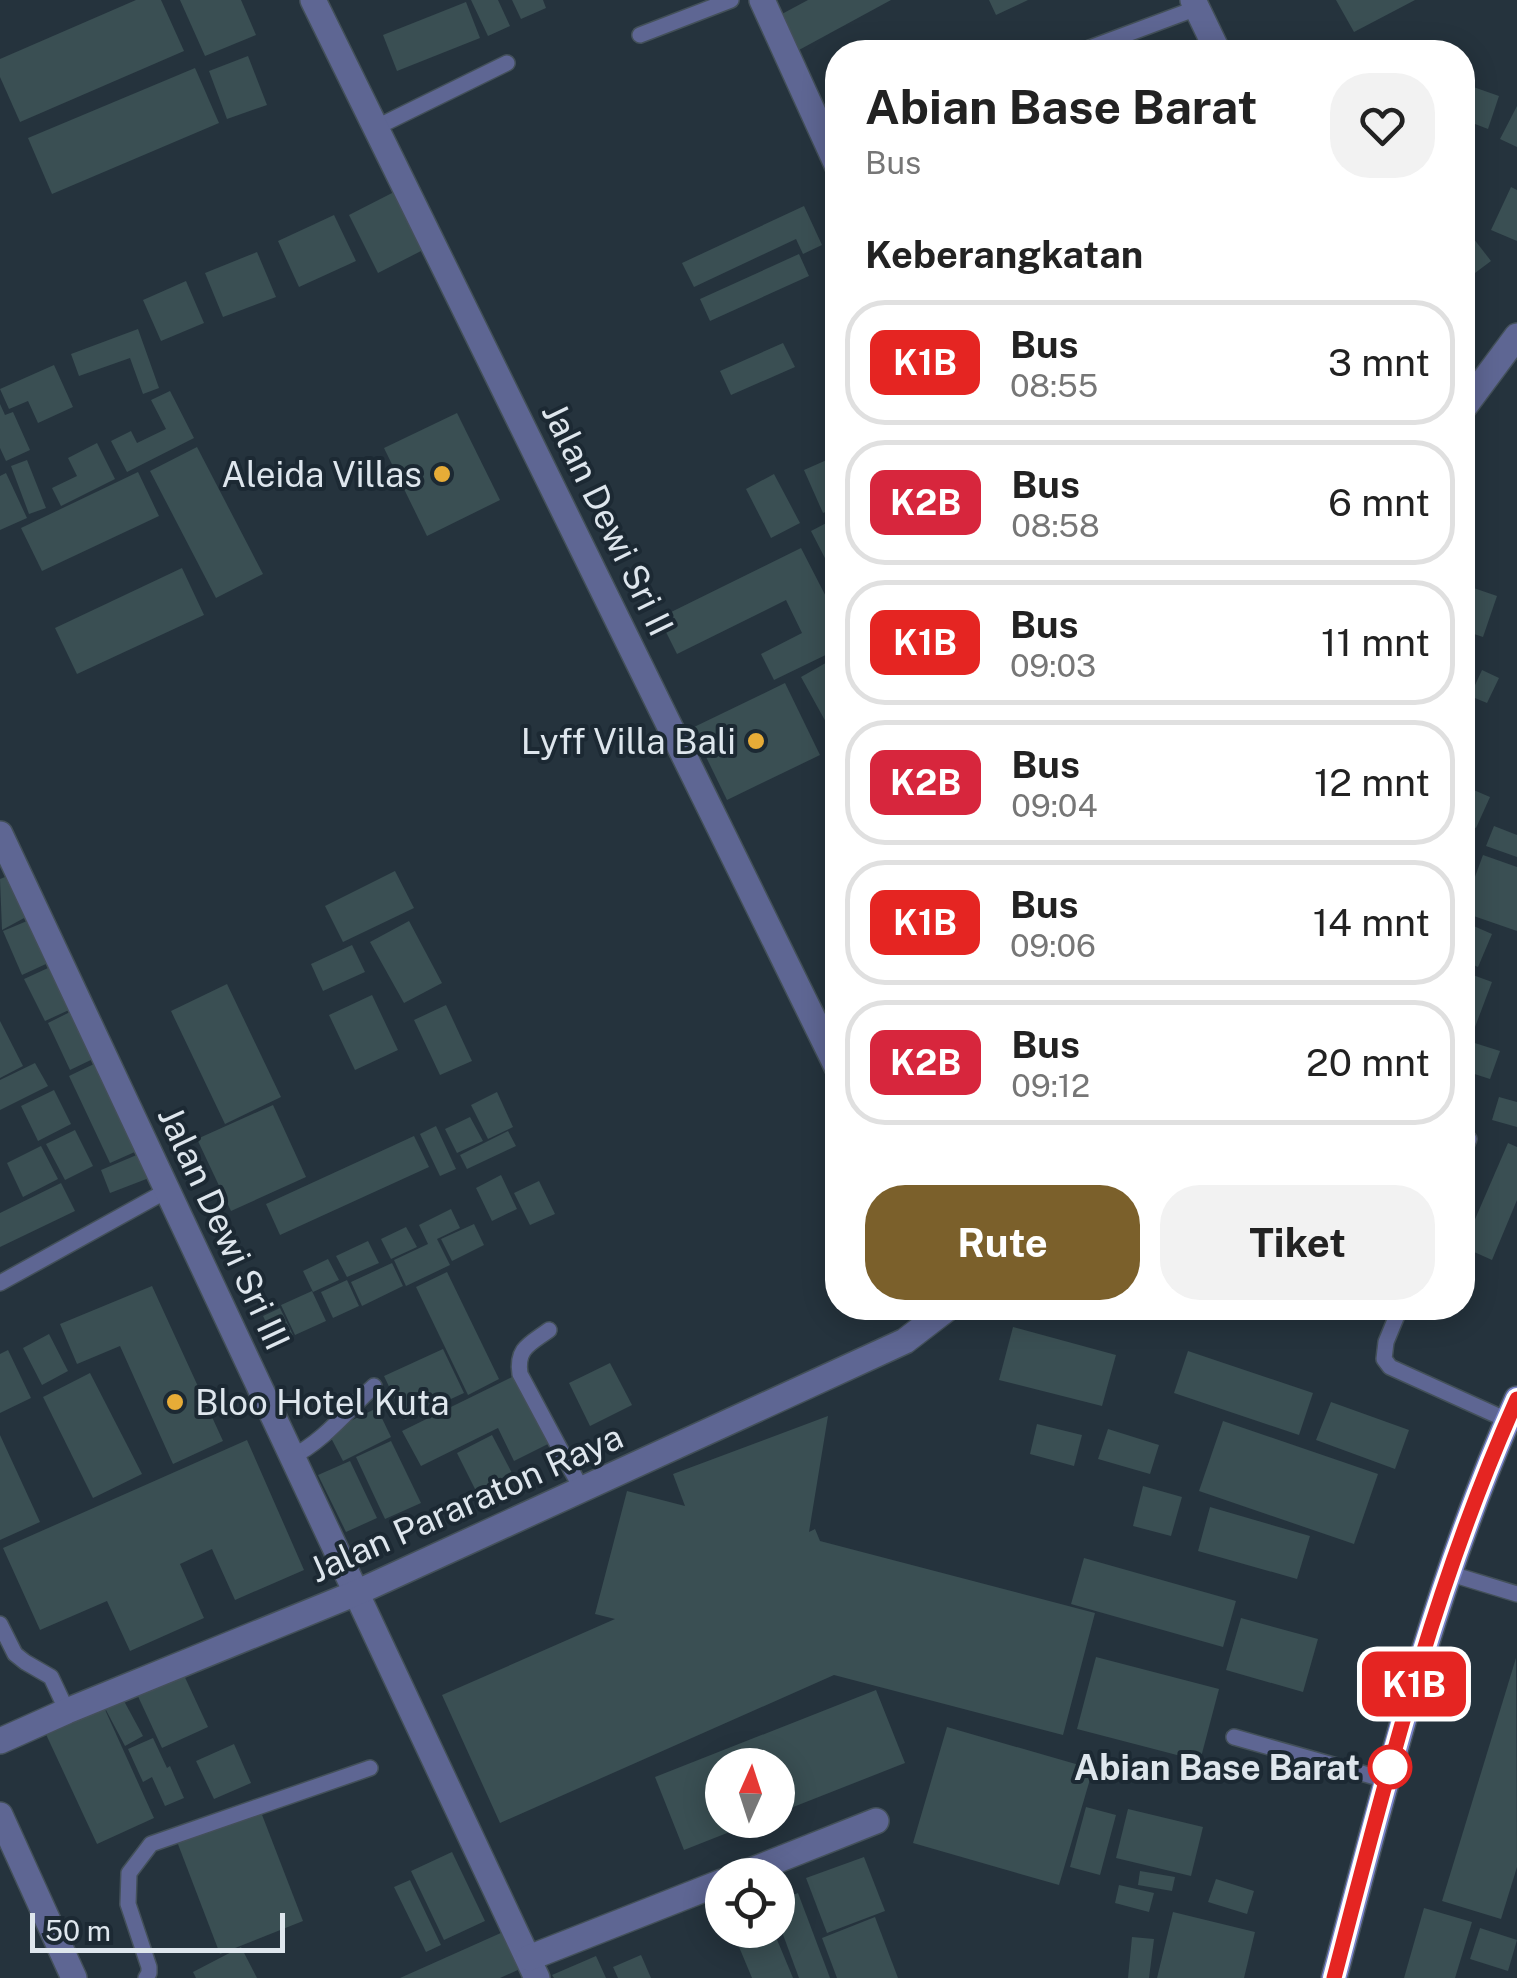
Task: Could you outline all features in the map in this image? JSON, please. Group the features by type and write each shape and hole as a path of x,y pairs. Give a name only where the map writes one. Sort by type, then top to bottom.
{"main road":[{"path":"1334,1978 1386,1780 1448,1573 1512,1410"}],"street":[{"name":"Jalan Dewi Sri II","path":"313,0 825,1043"},
{"path":"762,0 825,138"},
{"path":"1195,4 1212,40"},
{"path":"1475,393 1517,336"},
{"name":"Jalan Dewi Sri III","path":"0,834 533,1968"},
{"name":"Jalan Pararaton Raya","path":"0,1741 356,1593 906,1342 933,1320"},
{"path":"0,1815 74,1978"},
{"path":"783,1858 876,1821"},
{"path":"533,1968 705,1890"}],"lane":[{"path":"640,34 731,0"},
{"path":"1108,40 1195,4"},
{"path":"376,128 507,63"},
{"path":"0,1283 168,1190"},
{"path":"1395,1320 1384,1359 1390,1367 1512,1410"},
{"path":"549,1330 521,1351 520,1374 582,1490"},
{"path":"291,1457 312,1447 374,1386"},
{"path":"1448,1573 1517,1594"},
{"path":"0,1624 15,1654 52,1677 67,1710"},
{"path":"1234,1737 1386,1780"},
{"path":"146,1978 149,1967 128,1904 129,1873 152,1844 370,1768"}],"building":[{"path":"136,0 161,0 184,51 20,122 0,77 0,59"},
{"path":"180,0 241,0 256,35 205,56"},
{"path":"471,0 498,0 510,26 488,36"},
{"path":"512,0 543,0 546,8 521,19"},
{"path":"808,0 891,0 799,50 780,15"},
{"path":"989,0 1028,0 996,15"},
{"path":"1336,0 1415,0 1354,32"},
{"path":"466,2 480,38 397,71 383,35"},
{"path":"248,56 267,105 227,119 209,71"},
{"path":"195,68 219,123 52,194 28,138"},
{"path":"1475,88 1499,96 1488,129 1475,124"},
{"path":"1517,106 1517,147 1500,139"},
{"path":"1511,187 1517,190 1517,241 1491,230"},
{"path":"394,192 423,250 378,273 349,215"},
{"path":"804,206 822,245 803,254 796,239 694,287 682,263"},
{"path":"334,215 356,261 299,287 278,241"},
{"path":"1475,240 1491,261 1475,273"},
{"path":"257,252 276,297 223,317 205,273"},
{"path":"799,254 809,276 710,321 700,299"},
{"path":"186,281 204,323 161,341 143,300"},
{"path":"138,329 159,388 143,394 130,358 79,376 71,354"},
{"path":"783,343 795,367 731,395 720,371"},
{"path":"54,365 73,407 38,423 28,401 9,409 0,389"},
{"path":"170,391 194,438 127,472 111,441 131,431 137,443 166,429 151,400"},
{"path":"0,404 5,415 13,412 30,450 6,461 0,448"},
{"name":"Aleida Villas","path":"457,413 500,500 427,536 384,448"},
{"path":"97,443 115,479 61,506 52,488 77,476 68,458"},
{"path":"197,447 263,574 216,598 150,471"},
{"path":"27,460 46,508 29,514 11,466"},
{"path":"825,461 825,512 823,513 804,470"},
{"path":"138,472 159,516 42,571 21,528"},
{"path":"6,473 27,518 0,530 0,476"},
{"path":"774,474 800,523 771,538 746,489"},
{"path":"825,524 825,558 811,531"},
{"path":"801,548 825,595 825,655 774,680 761,654 802,633 786,600 677,654 659,618"},
{"path":"182,568 204,615 77,674 55,628"},
{"path":"1475,588 1497,596 1483,637 1475,634"},
{"path":"825,663 825,720 801,677"},
{"path":"1482,670 1499,678 1487,703 1475,698 1475,685"},
{"name":"Lyff Villa Bali","path":"785,683 820,755 727,800 692,728"},
{"path":"1475,791 1490,797 1475,828"},
{"path":"1494,826 1517,835 1517,857 1486,846"},
{"path":"1483,855 1517,867 1517,931 1475,916 1475,877"},
{"path":"395,871 414,908 343,942 325,906"},
{"path":"5,877 26,917 2,930 0,879"},
{"path":"27,921 46,964 22,975 3,931"},
{"path":"409,921 442,983 404,1003 370,942"},
{"path":"1475,927 1492,934 1478,967 1475,966"},
{"path":"352,945 365,972 323,991 311,964"},
{"path":"48,968 69,1010 45,1021 24,979"},
{"path":"1475,976 1492,982 1475,1027"},
{"path":"227,984 281,1097 225,1124 171,1011"},
{"path":"372,995 398,1050 355,1070 329,1015"},
{"path":"446,1005 472,1061 440,1075 414,1020"},
{"path":"72,1011 95,1058 70,1070 48,1023"},
{"path":"0,1021 23,1066 0,1078"},
{"path":"1475,1043 1500,1051 1490,1079 1475,1074"},
{"path":"35,1063 48,1086 0,1110 0,1080"},
{"path":"96,1063 137,1151 110,1163 69,1076"},
{"path":"54,1090 71,1124 38,1141 21,1106"},
{"path":"497,1092 513,1127 488,1139 471,1105"},
{"path":"1499,1097 1517,1102 1517,1127 1492,1120"},
{"path":"273,1105 306,1177 231,1211 197,1139"},
{"path":"470,1117 483,1141 457,1153 445,1129"},
{"path":"436,1126 456,1169 440,1176 420,1134"},
{"path":"75,1130 93,1166 65,1180 46,1144"},
{"path":"508,1131 516,1146 467,1169 460,1155"},
{"path":"414,1136 429,1167 280,1235 266,1204"},
{"path":"1508,1143 1517,1147 1517,1200 1492,1260 1475,1252 1475,1219"},
{"path":"41,1146 58,1179 23,1197 7,1163"},
{"path":"139,1154 149,1178 110,1193 101,1170"},
{"path":"501,1175 517,1209 492,1221 476,1188"},
{"path":"539,1181 555,1214 530,1225 514,1193"},
{"path":"61,1183 75,1211 0,1247 0,1213"},
{"path":"451,1209 460,1228 437,1239 450,1265 406,1286 394,1260 428,1244 419,1225"},
{"path":"474,1224 484,1245 452,1261 441,1239"},
{"path":"406,1227 417,1247 391,1259 381,1239"},
{"path":"368,1241 379,1263 347,1277 336,1256"},
{"path":"328,1259 339,1280 313,1292 303,1271"},
{"path":"392,1263 403,1286 362,1306 351,1282"},
{"path":"447,1272 499,1379 468,1395 416,1287"},
{"path":"347,1280 359,1306 333,1318 321,1292"},
{"name":"Bloo Hotel Kuta","path":"152,1286 223,1441 173,1464 120,1346 77,1364 60,1324"},
{"path":"312,1291 326,1321 295,1335 281,1305"},
{"path":"280,1308 293,1335 276,1343 263,1316"},
{"path":"1013,1327 1116,1355 1102,1406 999,1380"},
{"path":"49,1334 68,1371 42,1385 23,1348"},
{"path":"443,1349 464,1393 405,1420 384,1376"},
{"path":"8,1350 31,1398 0,1413 0,1354"},
{"path":"1188,1351 1313,1393 1299,1435 1174,1393"},
{"path":"610,1363 632,1405 590,1426 569,1383"},
{"path":"90,1373 142,1474 93,1498 43,1397"},
{"path":"514,1376 548,1444 514,1461 498,1428 421,1466 402,1431"},
{"path":"1331,1402 1409,1430 1395,1469 1316,1440"},
{"path":"377,1408 391,1437 343,1461 328,1432"},
{"path":"828,1416 809,1532 815,1529 820,1541 1095,1613 1063,1735 834,1675 500,1823 442,1695 615,1619 595,1614 627,1491 685,1506 673,1474"},
{"path":"1223,1421 1378,1474 1354,1544 1199,1491"},
{"path":"1037,1424 1082,1435 1074,1466 1030,1454"},
{"path":"1108,1429 1159,1445 1150,1474 1098,1459"},
{"path":"0,1435 40,1522 0,1540"},
{"path":"492,1435 512,1473 476,1491 457,1453"},
{"path":"247,1440 304,1570 235,1600 212,1549 180,1564 204,1618 130,1651 107,1601 40,1630 3,1548"},
{"path":"391,1441 421,1503 385,1519 356,1457"},
{"path":"350,1461 377,1518 346,1532 318,1475"},
{"path":"1143,1486 1182,1497 1171,1536 1133,1526"},
{"path":"1210,1507 1310,1536 1297,1579 1198,1551"},
{"path":"1084,1558 1236,1601 1223,1647 1071,1604"},
{"path":"1241,1618 1318,1639 1303,1692 1226,1670"},
{"path":"1096,1657 1219,1689 1200,1761 1077,1729"},
{"path":"1516,1658 1517,1867 1501,1919 1442,1901"},
{"path":"182,1671 208,1727 162,1748 136,1692"},
{"path":"876,1690 905,1763 795,1806 795,1748 729,1748"},
{"path":"124,1701 143,1736 125,1746 106,1710"},
{"path":"102,1703 154,1818 97,1844 44,1730"},
{"path":"947,1727 1093,1769 1059,1885 913,1843"},
{"path":"153,1738 184,1798 165,1806 152,1777 143,1782 128,1749"},
{"path":"234,1744 251,1783 214,1799 196,1761"},
{"path":"705,1757 705,1838 714,1838 684,1850 655,1777"},
{"path":"259,1807 303,1921 220,1954 176,1839"},
{"path":"1086,1807 1116,1815 1100,1875 1070,1867"},
{"path":"1128,1809 1203,1827 1191,1876 1116,1858"},
{"path":"452,1852 485,1921 444,1940 411,1871"},
{"path":"864,1857 885,1911 827,1933 806,1878"},
{"path":"1140,1871 1175,1877 1172,1891 1138,1885"},
{"path":"1216,1879 1254,1891 1247,1914 1208,1902"},
{"path":"410,1880 441,1945 426,1952 394,1887"},
{"path":"1119,1885 1154,1893 1149,1912 1115,1903"},
{"path":"798,1893 830,1978 799,1978 788,1948 795,1948"},
{"path":"1424,1908 1472,1922 1455,1978 1404,1978"},
{"path":"1173,1912 1255,1932 1244,1978 1157,1978"},
{"path":"875,1917 898,1978 837,1978 822,1938"},
{"path":"1480,1928 1517,1940 1508,1971 1470,1959"},
{"path":"503,1932 520,1969 500,1978 400,1978"},
{"path":"1132,1937 1154,1939 1149,1978 1128,1978"},
{"path":"241,1947 257,1978 196,1978 193,1972"},
{"path":"740,1948 780,1948 793,1978 752,1978"},
{"path":"641,1955 651,1978 618,1978 613,1967"},
{"path":"596,1956 606,1978 552,1975"}],"bus line":[{"name":"K1B","path":"1334,1978 1386,1780 1448,1573 1517,1399"}],"place":[{"name":"Aleida Villas","path":"442,474"},
{"name":"Lyff Villa Bali","path":"756,741"},
{"name":"Bloo Hotel Kuta","path":"175,1402"},
{"name":"Abian Base Barat","path":"1390,1767"}]}
